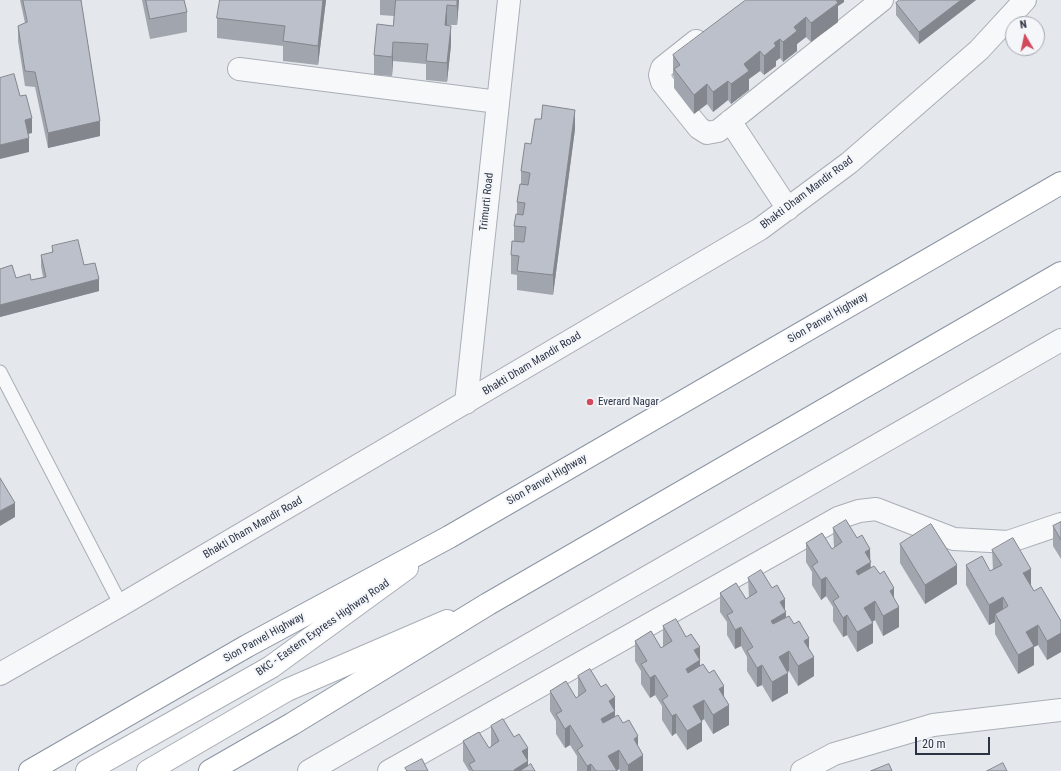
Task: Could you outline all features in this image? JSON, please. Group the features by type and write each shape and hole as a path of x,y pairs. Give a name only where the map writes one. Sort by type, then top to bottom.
{"main road":[{"name":"Sion Panvel Highway","path":"30,771 247,646 449,537 1061,183"},
{"path":"210,771 292,724 488,604 1061,273"},
{"name":"BKC - Eastern Express Highway Road","path":"87,771 271,667 449,537"},
{"path":"148,771 287,690 488,604"}],"street":[{"name":"Trimurti Road","path":"466,403 509,0"},
{"name":"Bhakti Dham Mandir Road","path":"0,674 466,403 760,229 849,163 979,50 1025,0"},
{"path":"712,29 662,68 660,76 662,82 699,128 707,133 718,131 873,3"},
{"path":"239,69 498,102"},
{"path":"730,121 788,209"},
{"path":"309,771 1061,340"},
{"path":"389,771 838,518 859,511 876,509 954,540 1008,542 1061,524"},
{"path":"802,771 834,754 933,725 1061,710"}],"lane":[{"path":"0,372 121,605"}],"building":[{"path":"23,0 81,0 100,121 48,133 35,72 25,71 18,26 27,22"},
{"path":"146,0 184,0 187,12 150,19"},
{"path":"220,0 323,0 318,46 283,41 285,26 217,18"},
{"path":"396,0 457,0 457,6 447,5 445,25 451,26 447,63 426,61 428,44 393,42 392,57 374,55 377,24 393,26"},
{"path":"746,0 836,0 838,3 811,23 806,17 794,27 797,31 783,42 780,39 774,43 776,46 764,56 760,51 744,64 749,71 731,84 728,81 713,92 707,84 694,95 674,69 680,65 673,55"},
{"path":"900,0 961,0 919,32 896,3"},
{"path":"14,74 20,96 26,95 32,118 25,120 29,138 0,145 0,78"},
{"path":"543,105 575,110 553,275 517,271 519,256 511,255 512,241 524,242 526,227 514,226 516,214 523,215 525,203 517,202 520,184 528,185 530,173 521,171 525,143 531,144 535,119 541,119"},
{"path":"78,240 84,265 95,263 99,279 0,305 0,269 12,265 16,278 30,274 31,280 46,277 41,255 53,252 52,246"},
{"path":"0,478 15,503 0,511"},
{"path":"846,520 857,538 862,535 870,549 865,552 871,562 856,571 858,575 874,566 880,574 884,571 894,588 890,591 899,607 883,616 875,601 864,608 873,623 857,632 847,615 843,618 833,601 839,597 826,577 821,580 812,566 818,562 806,543 822,533 832,549 842,542 833,528"},
{"path":"1061,522 1061,540 1053,526"},
{"path":"931,524 957,565 925,585 900,544"},
{"path":"1013,538 1031,569 1023,573 1034,591 1041,587 1061,621 1061,633 1047,641 1038,625 1026,632 1034,646 1018,655 995,614 1008,606 1003,597 989,605 966,565 982,556 990,571 1002,565 992,550"},
{"path":"761,570 772,588 777,585 785,599 780,602 786,612 771,621 773,624 789,616 794,624 799,621 809,638 804,641 814,657 798,666 789,651 779,657 788,673 772,682 762,665 757,668 747,651 753,647 741,627 735,630 727,615 733,612 720,593 736,583 746,599 757,592 748,578"},
{"path":"676,619 686,637 691,634 700,647 694,650 700,660 686,669 688,673 703,664 709,673 714,670 724,686 719,689 729,705 713,715 704,700 693,706 702,722 687,731 676,714 672,716 662,700 668,696 655,675 650,678 641,664 647,661 635,641 651,631 661,648 672,641 663,626"},
{"path":"590,669 601,687 606,684 615,697 609,701 615,711 601,719 603,723 618,715 623,723 629,720 638,736 634,739 643,755 628,765 619,750 608,756 617,771 596,771 591,764 587,766 577,750 583,746 570,725 565,729 556,714 562,711 550,691 566,681 576,698 586,691 578,676"},
{"path":"503,719 514,737 519,734 528,748 522,751 528,761 514,771 473,771 469,764 475,761 463,741 479,732 489,748 499,741 491,726"},
{"path":"422,759 428,771 407,771 405,768"},
{"path":"1003,763 1007,771 987,771"},
{"path":"531,764 535,771 520,771"},
{"path":"889,764 892,771 871,771"}],"place":[{"name":"Everard Nagar","path":"590,402"}]}
